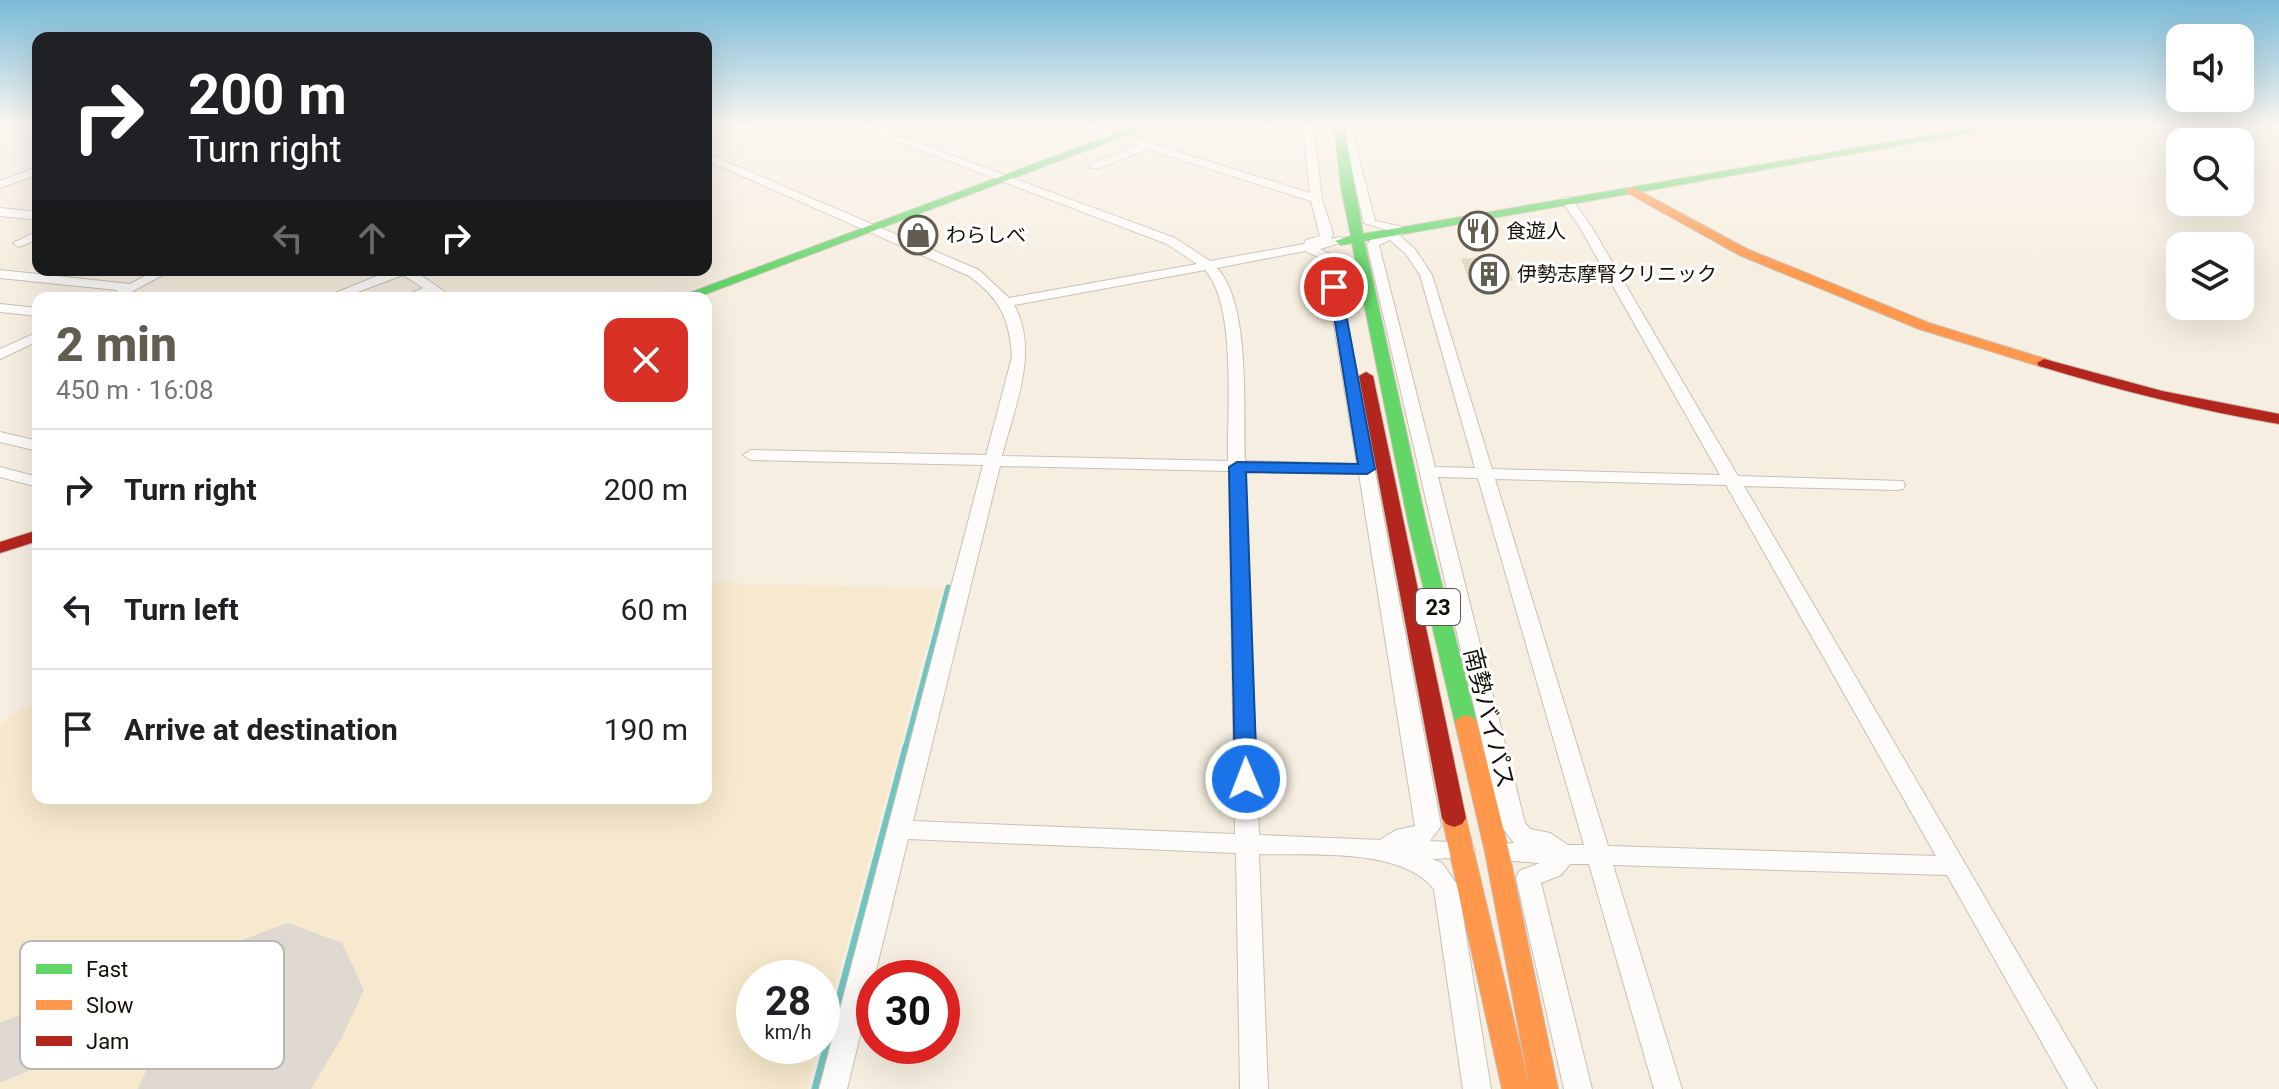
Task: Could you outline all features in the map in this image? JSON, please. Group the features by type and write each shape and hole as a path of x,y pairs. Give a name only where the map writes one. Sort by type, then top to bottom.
{"main road":[{"path":"699,292 1013,174"},
{"name":"南勢バイパス","path":"1326,174 1350,240 1497,852 1544,1089"},
{"name":"南勢バイパス","path":"1344,174 1350,240 1419,660 1459,849 1516,1089"},
{"path":"1350,240 1724,174"},
{"path":"1630,190 1743,252 1814,284 1924,326 2124,388 2218,410 2279,419"},
{"path":"3,544 32,537"}],"street":[{"path":"0,185 28,174"},
{"path":"744,174 974,273 999,290 1019,332 1019,357 833,1089"},
{"path":"991,174 1171,241 1209,267 1221,279 1230,299 1254,1089"},
{"path":"1235,174 1316,199"},
{"path":"1308,248 1307,245 1326,238 1327,233 1316,199 1315,174"},
{"path":"1358,174 1370,223 1397,234 1426,275 1668,1089"},
{"path":"1567,200 1734,481 2083,1089"},
{"path":"0,212 32,215"},
{"path":"1397,234 1373,245 1514,827 1524,838 1542,840 1564,854"},
{"path":"19,243 32,238"},
{"path":"1007,302 1350,240"},
{"path":"1308,248 1329,257 1429,826 1422,834 1404,837 1384,850"},
{"path":"0,274 132,288"},
{"path":"124,292 155,276"},
{"path":"345,292 388,276"},
{"path":"413,276 437,292"},
{"path":"423,292 432,289"},
{"path":"0,308 32,311"},
{"path":"0,355 32,339"},
{"path":"20,442 32,435"},
{"path":"0,437 32,445"},
{"path":"751,455 1367,469"},
{"path":"0,472 32,480"},
{"path":"1429,472 1897,485"},
{"path":"898,829 1384,850 1459,849 1955,866"},
{"path":"1384,850 1433,870 1446,886 1477,1089"},
{"path":"1564,854 1552,868 1528,878 1578,1089"}],"shaded area":[{"path":"712,582 942,589 840,968 840,960 736,960 736,1064 814,1064 807,1089 0,1089 0,724 32,703 32,804 712,804"}],"building":[{"name":"伊勢志摩腎クリニック","path":"1461,258 1504,259 1513,281 1469,280"}],"waterway":[{"path":"905,749 948,587"},
{"path":"815,1089 906,747"}],"taxiway":[{"path":"0,1053 20,1045"}],"runway":[{"path":"284,996 288,990"},
{"path":"220,1089 234,1069"}],"traffic: fast":[{"path":"699,292 1017,174"},
{"path":"1345,174 1417,522 1466,723"},
{"path":"1341,241 1727,174"}],"traffic: slow":[{"path":"1630,190 1743,252 1924,326 2044,363"},
{"path":"1466,723 1497,852 1544,1089"},
{"path":"1454,818 1516,1089"}],"traffic: jam":[{"path":"2044,363 2161,396 2279,419"},
{"path":"1366,376 1454,818"},
{"path":"0,548 32,537"}],"place":[{"name":"食遊人","path":"1478,231"},
{"name":"わらしべ","path":"918,235"},
{"name":"伊勢志摩腎クリニック","path":"1489,274"}],"route":[{"path":"1246,779 1237,467 1367,469 1334,287"}]}
